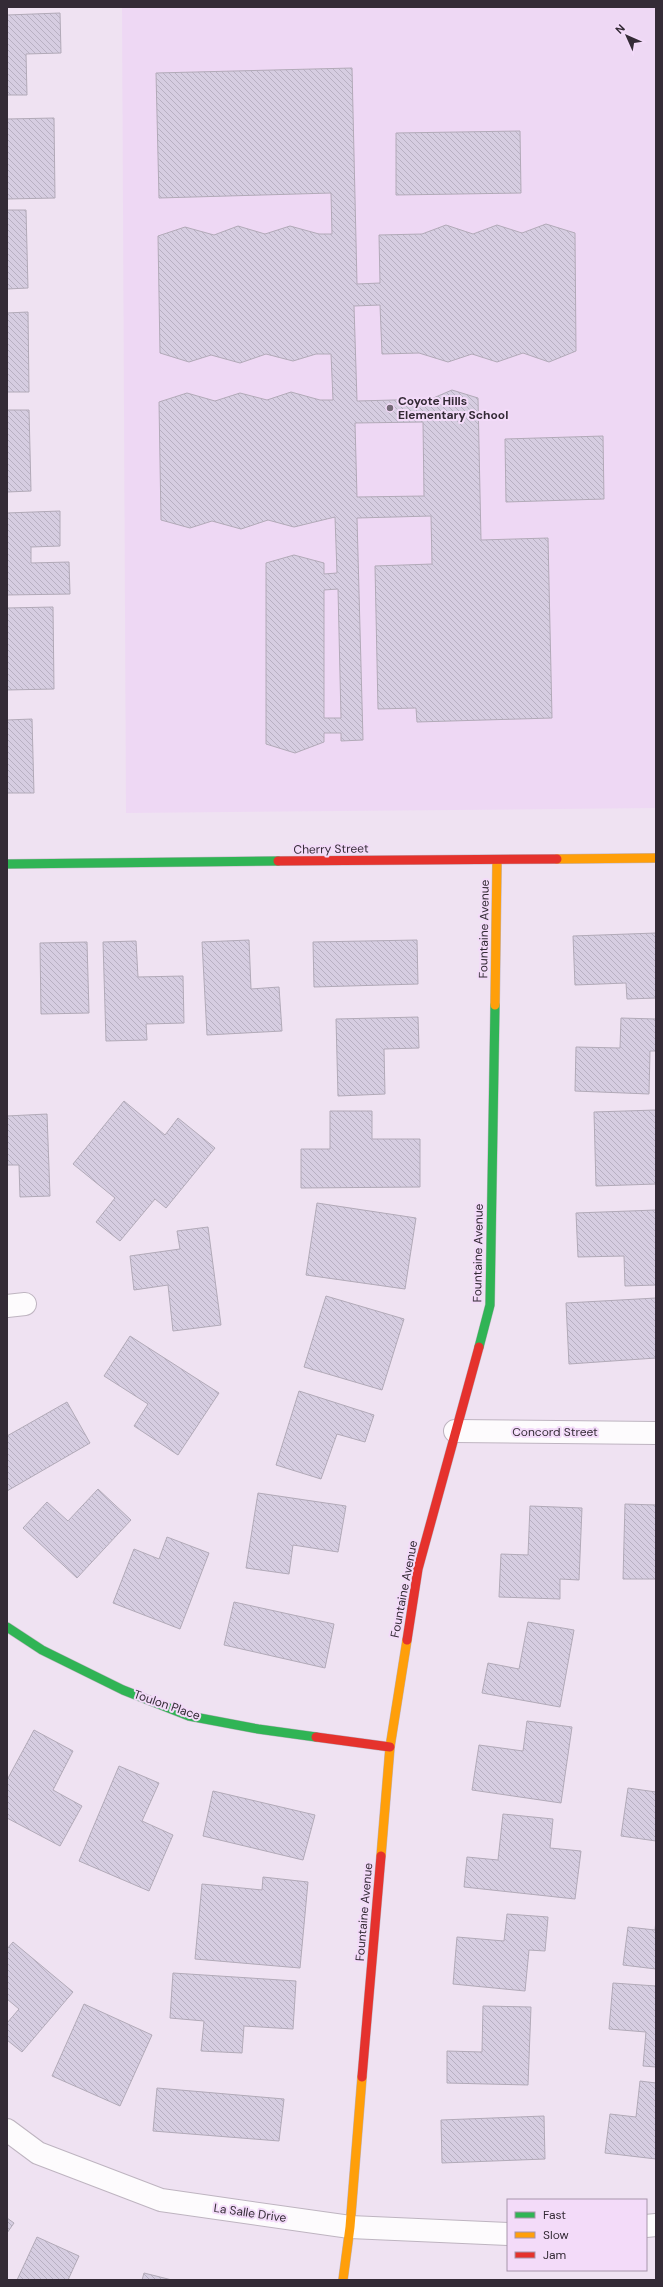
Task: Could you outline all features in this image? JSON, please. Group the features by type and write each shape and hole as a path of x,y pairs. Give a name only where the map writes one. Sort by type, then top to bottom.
{"street":[{"name":"Cherry Street","path":"7,864 656,858"},
{"name":"Fountaine Avenue","path":"343,2280 350,2227 390,1747 418,1569 490,1305 497,860"},
{"name":"Concord Street","path":"455,1431 656,1433"},
{"name":"Toulon Place","path":"7,1627 42,1650 123,1690 189,1716 258,1729 390,1747"},
{"name":"La Salle Drive","path":"7,2130 38,2153 161,2200 350,2227 507,2234"}],"shaded area":[{"name":"Coyote Hills Elementary School","path":"122,7 656,7 656,808 126,813"}],"building":[{"path":"60,13 61,53 26,54 27,95 7,95 7,15"},
{"path":"352,68 357,284 380,283 379,235 422,234 446,225 473,234 497,225 522,233 546,224 575,233 576,351 549,362 523,353 497,362 472,354 448,362 419,353 382,354 380,305 354,306 357,401 431,399 452,390 478,398 481,540 548,538 552,718 417,722 416,708 378,709 375,566 432,564 431,516 357,518 363,740 341,741 341,733 324,733 324,742 295,753 266,744 266,563 294,555 324,563 324,574 337,573 335,517 294,527 268,520 241,529 212,521 190,528 161,520 159,402 187,393 215,401 240,393 267,400 291,392 320,400 333,400 331,354 316,354 293,361 266,354 240,363 211,355 189,362 160,353 158,236 185,227 214,235 238,226 265,234 290,226 319,234 332,234 331,193 159,198 156,73","holes":["423,422 424,496 357,497 355,423","338,589 341,718 324,718 324,590"]},
{"path":"54,118 55,198 7,199 7,119"},
{"path":"520,131 521,193 396,195 396,133"},
{"path":"7,210 26,210 28,288 7,289"},
{"path":"28,312 29,392 7,392 7,313"},
{"path":"7,410 29,410 31,491 7,492"},
{"path":"603,436 604,499 506,502 505,439"},
{"path":"60,511 60,546 31,547 31,563 69,562 70,594 7,595 7,513"},
{"path":"53,607 54,689 7,690 7,608"},
{"path":"32,719 34,793 7,793 7,720"},
{"path":"656,933 656,998 627,999 626,983 575,985 573,936"},
{"path":"249,940 251,989 279,987 282,1031 207,1035 202,942"},
{"path":"417,940 418,984 314,987 313,942"},
{"path":"136,941 138,977 183,976 184,1023 146,1024 147,1040 106,1041 103,942"},
{"path":"87,942 89,1013 41,1014 40,943"},
{"path":"418,1017 419,1048 384,1049 385,1094 338,1096 336,1019"},
{"path":"621,1018 656,1019 656,1051 650,1051 649,1094 575,1091 576,1047 620,1048"},
{"path":"124,1101 165,1135 178,1118 215,1148 166,1208 155,1199 120,1241 96,1222 115,1198 73,1164"},
{"path":"656,1110 656,1184 596,1186 594,1112"},
{"path":"330,1111 372,1111 372,1139 420,1139 420,1187 301,1188 301,1149 330,1149"},
{"path":"47,1114 50,1196 20,1197 19,1165 7,1165 7,1116"},
{"path":"317,1203 416,1218 405,1289 306,1275"},
{"path":"656,1210 656,1285 625,1286 624,1256 578,1257 576,1213"},
{"path":"208,1227 221,1325 173,1331 168,1285 134,1290 130,1256 180,1249 177,1231"},
{"path":"326,1296 404,1319 382,1390 304,1367"},
{"path":"656,1298 656,1358 569,1364 566,1303"},
{"path":"130,1336 219,1393 178,1455 134,1426 148,1404 104,1376"},
{"path":"299,1391 374,1415 365,1442 337,1434 321,1479 276,1465"},
{"path":"67,1402 90,1443 7,1491 7,1436"},
{"path":"98,1489 131,1520 77,1578 23,1528 47,1502 68,1521"},
{"path":"258,1493 346,1506 338,1552 293,1545 289,1574 246,1568"},
{"path":"625,1504 656,1505 656,1579 623,1579"},
{"path":"530,1506 582,1508 579,1580 560,1579 560,1599 499,1597 501,1554 528,1555"},
{"path":"167,1537 209,1553 180,1629 113,1603 134,1549 159,1559"},
{"path":"234,1602 334,1624 325,1668 224,1645"},
{"path":"528,1622 574,1630 560,1707 482,1693 488,1663 519,1669"},
{"path":"527,1721 572,1727 561,1803 472,1790 479,1745 523,1751"},
{"path":"34,1730 73,1751 53,1790 82,1806 60,1846 7,1818 7,1780"},
{"path":"119,1766 159,1783 142,1821 173,1835 149,1891 79,1861"},
{"path":"628,1788 656,1792 656,1841 621,1836"},
{"path":"213,1791 315,1815 303,1860 203,1836"},
{"path":"503,1814 553,1819 550,1848 581,1851 575,1899 464,1887 467,1857 498,1860"},
{"path":"263,1877 308,1882 300,1968 195,1959 202,1884 262,1890"},
{"path":"507,1914 548,1917 545,1951 529,1950 525,1991 453,1984 457,1937 504,1941"},
{"path":"656,1920 656,1969 623,1965 628,1927 655,1930"},
{"path":"13,1942 73,1992 22,2052 7,2040 7,2023 19,2009 7,1999 7,1949"},
{"path":"173,1973 296,1981 293,2029 244,2026 242,2053 201,2051 204,2021 170,2018"},
{"path":"613,1983 656,1986 656,2067 643,2066 646,2032 609,2029"},
{"path":"84,2004 152,2035 120,2106 52,2076"},
{"path":"483,2006 531,2007 528,2085 447,2083 447,2051 482,2052"},
{"path":"640,2081 656,2083 656,2159 605,2153 610,2114 636,2117"},
{"path":"157,2088 284,2099 279,2141 153,2131"},
{"path":"544,2116 545,2159 442,2163 441,2120"},
{"path":"7,2218 14,2223 7,2233"},
{"path":"37,2237 79,2256 68,2280 17,2280"},
{"path":"144,2273 172,2280 142,2280"}],"traffic: fast":[{"path":"7,864 278,861"},
{"path":"479,1347 490,1305 495,1005"},
{"path":"7,1627 42,1650 123,1690 189,1716 258,1729 316,1737"}],"traffic: slow":[{"path":"557,859 656,858"},
{"path":"495,1005 497,861"},
{"path":"381,1856 390,1747 407,1640"},
{"path":"343,2280 350,2227 362,2077"}],"traffic: jam":[{"path":"278,861 557,859"},
{"path":"407,1640 418,1569 479,1347"},
{"path":"316,1737 390,1747"},
{"path":"362,2077 381,1856"}],"place":[{"name":"Coyote Hills Elementary School","path":"390,408"}]}
